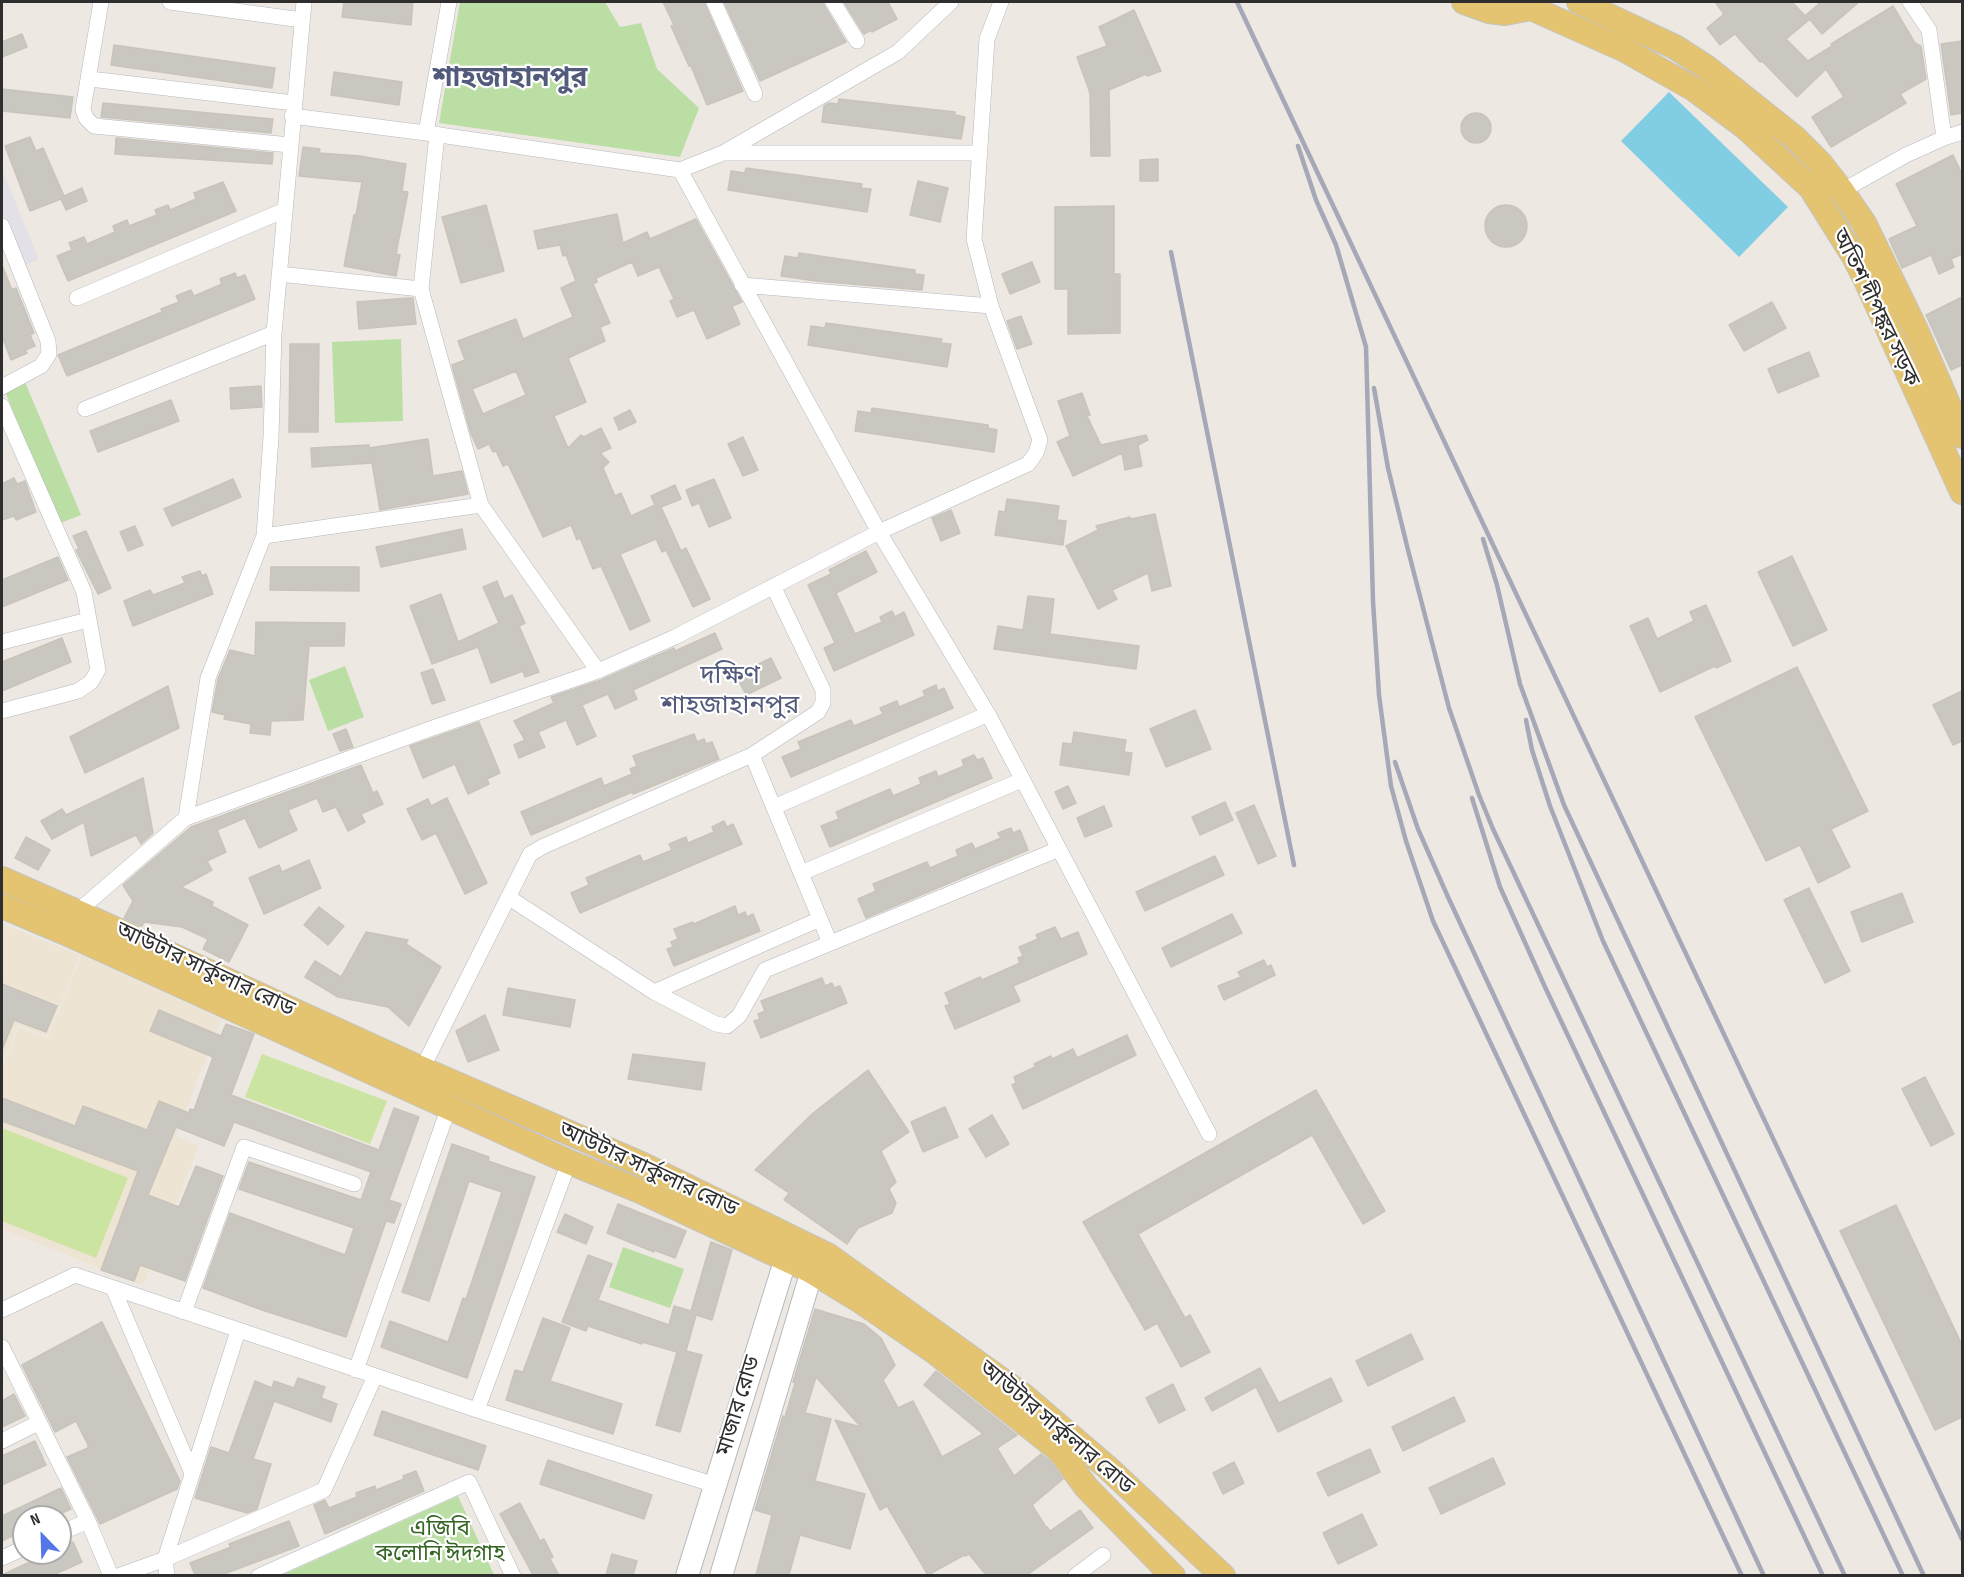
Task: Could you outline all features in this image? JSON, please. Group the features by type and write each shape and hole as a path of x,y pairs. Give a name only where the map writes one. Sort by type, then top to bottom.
{"main road":[{"path":"1464,2 1505,13 1521,5"},
{"name":"অতিশ দীপঙ্কর সড়ক","path":"1579,2 1674,47 1706,67 1795,138 1820,163 1864,223 1962,436"},
{"name":"অতিশ দীপঙ্কর সড়ক","path":"1521,5 1625,50 1694,90 1745,127 1806,183 1822,205 1864,276 1962,492"},
{"path":"1822,205 1842,191"},
{"name":"আউটার সার্কুলার রোড","path":"2,879 422,1070 641,1164 815,1261 871,1284 1024,1396 1108,1468 1223,1575"},
{"name":"আউটার সার্কুলার রোড","path":"2,906 69,934 569,1162 789,1247"},
{"name":"মাজার রোড","path":"687,1575 789,1247"},
{"name":"আউটার সার্কুলার রোড","path":"815,1261 862,1302 935,1352 1059,1450 1086,1486 1173,1575"},
{"name":"মাজার রোড","path":"721,1575 815,1261"}],"street":[{"path":"101,2 90,79 83,109 86,118 94,126 290,145"},
{"path":"170,2 303,20"},
{"path":"186,818 208,678 264,536 271,437 274,333 304,2"},
{"path":"449,2 432,134 421,289 481,505 598,671"},
{"path":"714,2 756,94"},
{"path":"833,2 857,41"},
{"path":"90,79 293,109 432,134 680,170 723,153 898,52 951,2"},
{"path":"69,934 77,912 186,818 416,734 598,671 675,637 879,532 1028,464 1036,453 1040,440 991,306 974,239 987,39 1001,2"},
{"path":"1910,2 1929,30 1944,138"},
{"path":"1842,191 1906,155 1962,132"},
{"path":"723,153 980,153"},
{"path":"680,170 879,532 988,714 1209,1134"},
{"path":"77,298 285,210"},
{"path":"2,226 48,341 49,354 41,366 2,387"},
{"path":"279,274 421,289"},
{"path":"742,285 991,306"},
{"path":"85,410 274,333"},
{"path":"2,406 84,592 98,670 90,682 78,691 2,711"},
{"path":"264,536 481,505"},
{"path":"422,1070 531,854 544,846 752,755 818,712 823,703 823,690 773,586"},
{"path":"2,642 88,620"},
{"path":"774,807 988,714"},
{"path":"752,755 830,943"},
{"path":"801,873 1022,780"},
{"path":"508,897 654,992 716,1024 727,1026 739,1016 765,970 1059,849"},
{"path":"654,992 820,919"},
{"path":"356,1370 449,1107"},
{"path":"184,1312 244,1147 354,1184"},
{"path":"477,1410 569,1162"},
{"path":"2,1310 75,1275 477,1410 715,1485"},
{"path":"113,1288 192,1473"},
{"path":"167,1575 165,1559 238,1331"},
{"path":"2,1347 88,1521 111,1575"},
{"path":"118,1575 165,1559 324,1490 375,1376"},
{"path":"2,1441 38,1423"},
{"path":"259,1575 469,1482 513,1575"},
{"path":"72,1528 88,1521"},
{"path":"1075,1575 1103,1555"}],"shaded area":[{"path":"2,170 39,259 23,266 2,214"},
{"path":"2,924 80,955 47,1036 18,1025 2,1064"},
{"path":"82,955 221,1019 176,1136 199,1146 143,1285 2,1229 2,1069 19,1027 48,1038"}],"green space":[{"path":"460,2 605,2 620,27 641,23 657,69 699,108 680,157 439,123"},
{"path":"401,339 403,421 335,423 332,342"},
{"path":"25,382 81,515 58,524 5,391"},
{"path":"345,666 364,717 328,731 309,680"},
{"path":"262,1054 387,1101 370,1144 245,1097"},
{"path":"2,1128 128,1178 96,1258 2,1221"},
{"path":"623,1247 684,1269 670,1308 609,1287"},
{"name":"এজিবি কলোনি ঈদগাহ","path":"458,1496 494,1575 282,1575"}],"water":[{"path":"1669,92 1788,207 1739,257 1621,141"}],"building":[{"path":"344,2 413,2 411,25 342,17"},
{"path":"663,2 704,2 743,91 707,105 671,26 674,25"},
{"path":"724,2 823,2 846,42 760,81"},
{"path":"844,2 888,2 897,19 864,34"},
{"path":"1715,2 1792,2 1809,20 1786,39 1808,61 1893,6 1915,43 1921,46 1926,79 1900,94 1906,103 1831,147 1812,117 1844,97 1826,69 1797,97 1762,61 1760,62 1735,34 1720,45 1707,28 1724,14"},
{"path":"1821,2 1859,2 1822,34 1806,15"},
{"path":"1134,10 1161,71 1147,76 1146,74 1109,90 1110,156 1091,156 1090,93 1077,57 1107,46 1099,27"},
{"path":"22,34 27,47 2,57 2,42"},
{"path":"1962,41 1962,113 1951,115 1941,44"},
{"path":"114,45 275,68 272,88 111,65"},
{"path":"334,72 402,82 399,105 331,95"},
{"path":"2,89 73,97 70,118 2,111"},
{"path":"839,99 955,112 955,115 965,117 961,139 822,122 824,106 829,103 838,104"},
{"path":"103,103 273,119 271,133 101,117"},
{"path":"1476,113 1487,117 1491,128 1487,139 1476,143 1465,139 1461,128 1465,117"},
{"path":"30,137 36,151 43,148 64,196 82,188 87,201 66,210 61,199 30,211 5,146"},
{"path":"116,138 273,153 272,164 115,154"},
{"path":"303,147 320,149 319,153 360,156 406,164 402,191 408,192 396,254 400,255 396,276 344,266 362,182 299,176"},
{"path":"1953,155 1962,174 1962,254 1951,259 1954,267 1939,274 1931,255 1902,268 1889,239 1917,226 1896,184"},
{"path":"1158,159 1158,181 1140,181 1140,160"},
{"path":"746,168 862,184 861,188 871,189 867,212 728,190 731,171 745,173"},
{"path":"918,181 948,188 940,222 910,215"},
{"path":"223,182 236,211 68,281 57,256 72,250 69,243 84,237 87,244 115,232 113,226 127,220 129,226 157,215 155,210 168,205 170,210 196,199 194,193"},
{"path":"486,205 504,271 461,283 442,217"},
{"path":"1506,205 1521,211 1527,226 1521,241 1506,247 1491,241 1485,226 1491,211"},
{"path":"1114,206 1114,274 1120,274 1120,333 1068,334 1068,289 1055,289 1055,207"},
{"path":"617,214 623,243 647,232 650,239 696,219 742,302 732,306 740,324 707,339 694,310 677,317 670,301 674,299 659,267 638,276 632,262 596,278 597,282 593,284 610,323 600,327 605,341 568,358 586,402 554,416 568,448 581,435 584,437 601,428 611,448 600,453 609,462 603,468 615,496 621,493 631,516 655,505 651,496 675,485 681,499 661,507 681,551 686,548 710,599 693,607 666,550 662,552 656,539 620,554 650,621 630,630 601,566 593,569 580,538 577,540 571,525 543,537 508,464 503,466 496,451 493,452 489,444 478,449 471,434 452,365 465,360 458,341 516,319 523,339 573,317 561,288 576,281 566,255 563,256 560,245 538,249 534,231","holes":["516,371 526,395 483,414 472,389"]},
{"path":"799,253 915,270 915,274 924,275 922,290 781,276 785,256 798,258"},
{"path":"1032,262 1040,282 1010,294 1002,274"},
{"path":"2,265 12,290 16,288 34,333 30,335 35,346 25,350 27,353 11,360 2,336"},
{"path":"235,273 237,278 245,275 255,299 67,376 58,355 162,312 161,309 179,302 176,296 191,290 194,296 222,284 220,279"},
{"path":"1962,297 1962,365 1951,370 1926,315"},
{"path":"413,298 416,324 359,329 357,302"},
{"path":"1772,302 1786,328 1744,351 1729,325"},
{"path":"1021,316 1032,344 1017,349 1007,321"},
{"path":"826,323 942,339 941,343 951,344 947,367 808,345 811,326 825,328"},
{"path":"290,344 319,344 318,432 289,432"},
{"path":"1809,352 1819,376 1778,393 1768,369"},
{"path":"261,386 262,407 231,409 230,388"},
{"path":"1082,393 1090,415 1087,416 1101,445 1146,435 1148,440 1138,445 1142,466 1125,470 1122,453 1073,476 1057,442 1070,436 1058,401"},
{"path":"171,400 179,421 98,452 90,431"},
{"path":"872,408 988,425 988,428 997,430 994,452 855,431 858,411 871,413"},
{"path":"630,410 636,422 619,430 614,418"},
{"path":"743,437 758,470 743,476 728,444"},
{"path":"428,439 433,476 462,471 468,494 380,510 372,463 312,467 311,448 369,445 369,448"},
{"path":"14,478 17,484 25,481 36,512 16,520 14,516 2,520 2,484"},
{"path":"233,479 241,497 172,526 164,509"},
{"path":"714,479 731,518 709,527 699,503 692,506 686,490"},
{"path":"1007,499 1059,506 1057,520 1066,521 1063,545 995,535 999,511 1005,512"},
{"path":"951,510 960,533 941,541 932,518"},
{"path":"1155,514 1171,586 1152,591 1148,573 1112,590 1117,599 1098,609 1066,546 1098,530 1096,526 1130,517 1131,519"},
{"path":"135,526 143,545 128,551 120,532"},
{"path":"462,529 466,549 381,567 376,547"},
{"path":"86,531 111,588 98,594 76,550 79,549 73,536"},
{"path":"866,551 877,572 836,593 855,634 882,622 880,617 892,611 895,617 904,612 914,635 834,671 824,648 835,643 808,585 831,574 829,570"},
{"path":"1792,556 1827,630 1793,646 1758,572"},
{"path":"58,557 68,580 2,607 2,580"},
{"path":"271,567 359,567 359,591 270,590"},
{"path":"200,571 202,576 206,574 213,594 133,626 124,601 150,590 153,595 185,583 182,577"},
{"path":"497,581 504,599 512,595 525,623 519,626 539,672 525,677 523,671 491,683 478,647 432,664 410,606 441,594 458,642 499,623 483,587"},
{"path":"1028,596 1054,599 1050,634 1139,646 1136,669 994,649 998,626 1023,630"},
{"path":"1706,605 1731,661 1716,668 1715,666 1660,692 1630,626 1648,618 1657,639 1694,621 1690,612"},
{"path":"256,622 345,623 344,646 309,646 303,720 271,721 270,735 250,733 251,724 224,719 225,715 212,712 218,679 230,650 255,656"},
{"path":"715,633 722,649 633,690 637,699 615,709 608,694 582,705 596,736 577,745 566,720 538,732 545,747 519,758 514,745 525,740 514,721 554,703 551,697 601,680"},
{"path":"62,638 71,662 2,691 2,662"},
{"path":"771,658 781,678 746,695 736,675"},
{"path":"1797,667 1868,811 1831,829 1850,867 1818,883 1800,845 1766,861 1695,717"},
{"path":"433,669 445,700 432,704 421,673"},
{"path":"936,685 938,691 944,688 953,708 791,777 782,757 801,749 798,742 851,720 854,726 883,714 880,708 897,701 899,707 925,696 923,691"},
{"path":"168,686 179,728 85,773 70,737"},
{"path":"1962,691 1962,741 1953,745 1933,705"},
{"path":"1195,710 1211,749 1166,767 1150,729"},
{"path":"479,722 500,773 487,779 489,784 468,794 455,764 423,778 410,746"},
{"path":"346,729 353,747 340,751 333,734"},
{"path":"1074,732 1126,740 1124,752 1132,753 1129,775 1060,765 1063,743 1072,744"},
{"path":"694,734 697,742 704,739 706,744 712,742 719,759 633,794 632,792 531,835 521,812 601,778 604,786 632,774 630,769 637,766 633,756"},
{"path":"974,755 977,760 983,758 992,778 830,847 821,826 839,819 836,812 890,789 893,796 921,784 919,778 936,771 938,777 964,766 962,760"},
{"path":"361,765 373,793 377,791 383,804 361,814 365,822 348,831 336,807 323,812 317,798 288,810 297,830 259,848 245,818 217,830 226,852 207,861 212,870 181,887 213,902 212,906 248,925 229,962 203,949 208,939 182,927 144,922 142,926 124,918 133,901 123,885 191,827"},
{"path":"143,778 153,833 141,844 136,835 91,856 84,822 52,839 41,821 62,809 66,815"},
{"path":"1068,786 1076,803 1063,809 1055,792"},
{"path":"447,798 487,883 465,894 436,833 422,840 407,809 428,799 431,806"},
{"path":"1225,802 1233,820 1200,835 1192,817"},
{"path":"1254,805 1276,856 1258,864 1236,813"},
{"path":"1104,806 1112,826 1085,837 1077,818"},
{"path":"724,821 727,827 733,824 742,844 580,913 571,893 589,885 586,878 640,855 643,862 672,850 669,844 686,837 688,843 714,832 712,827"},
{"path":"1011,828 1013,833 1020,830 1028,850 866,918 858,899 876,891 873,884 927,862 930,868 958,856 956,850 972,843 975,849 1001,838 998,833"},
{"path":"26,837 50,850 38,870 15,858"},
{"path":"1215,856 1224,875 1145,911 1136,892"},
{"path":"309,860 321,888 264,914 249,878 279,865 282,872"},
{"path":"1809,888 1850,971 1825,983 1784,900"},
{"path":"1902,893 1913,922 1862,942 1851,912"},
{"path":"735,906 738,915 745,912 747,917 753,914 760,931 674,966 667,949 673,947 671,942 678,939 674,929 693,922 694,924"},
{"path":"319,907 344,926 328,945 304,925"},
{"path":"1232,914 1242,933 1171,967 1162,948"},
{"path":"1055,927 1061,939 1078,932 1087,954 1013,986 1020,1001 955,1029 945,1006 950,1004 945,993 980,977 982,980 1020,963 1018,958 1023,956 1019,947 1038,939 1036,935"},
{"path":"366,932 408,940 406,944 441,967 409,1026 388,1007 338,997 305,977 315,961 341,977"},
{"path":"1264,960 1267,967 1271,965 1275,975 1224,1000 1218,986 1241,977 1238,972"},
{"path":"822,978 825,986 832,983 834,988 840,986 847,1003 761,1038 754,1021 760,1019 758,1014 765,1011 761,1001"},
{"path":"2,984 57,1006 46,1032 14,1020 2,1050"},
{"path":"508,988 575,1000 570,1027 503,1015"},
{"path":"159,1010 221,1036 226,1024 254,1034 231,1095 379,1150 394,1108 419,1117 389,1200 401,1204 394,1223 386,1221 346,1337 203,1288 230,1213 345,1255 354,1228 239,1189 249,1162 361,1200 371,1172 234,1122 224,1146 176,1127 148,1195 179,1207 196,1166 223,1176 185,1281 140,1265 134,1281 101,1270 138,1171 2,1121 2,1098 75,1126 83,1106 147,1130 159,1101 189,1113 190,1109 194,1110 213,1057 150,1031"},
{"path":"485,1015 499,1050 468,1062 456,1031"},
{"path":"1127,1035 1136,1055 1023,1109 1012,1085 1016,1083 1014,1077 1051,1056 1052,1059 1073,1049 1077,1058"},
{"path":"633,1054 705,1063 701,1090 628,1079"},
{"path":"868,1070 909,1132 881,1151 896,1182 889,1189 896,1203 892,1213 858,1228 847,1244 784,1200 789,1193 755,1170 812,1114"},
{"path":"1925,1077 1954,1134 1931,1146 1902,1089"},
{"path":"1316,1090 1385,1211 1363,1224 1312,1135 1138,1234 1185,1318 1190,1315 1210,1352 1181,1367 1157,1323 1145,1330 1083,1222"},
{"path":"945,1107 958,1137 923,1152 911,1122"},
{"path":"992,1115 1009,1144 986,1157 969,1129"},
{"path":"452,1144 489,1157 488,1161 535,1177 467,1378 381,1347 390,1321 448,1342 463,1298 466,1299 502,1192 469,1181 429,1301 402,1292"},
{"path":"618,1204 686,1231 675,1258 607,1233"},
{"path":"1896,1205 1962,1345 1962,1417 1935,1430 1840,1231"},
{"path":"565,1214 593,1227 586,1244 557,1232"},
{"path":"711,1242 732,1250 712,1320 696,1315 686,1351 702,1355 680,1432 656,1425 677,1352 642,1342 642,1344 588,1326 586,1331 562,1322 588,1255 612,1264 598,1300 669,1325 674,1306 691,1311"},
{"path":"815,1309 864,1324 881,1338 895,1365 883,1380 898,1408 913,1401 942,1457 983,1434 924,1385 936,1371 1017,1435 997,1448 1014,1476 1041,1454 1049,1460 1063,1479 1032,1505 1050,1531 1080,1510 1093,1528 1027,1575 986,1575 969,1554 928,1575 887,1506 880,1510 835,1420 861,1427 816,1377 805,1413 831,1419 815,1481 865,1494 850,1549 800,1535 789,1575 756,1575 772,1515 755,1510 783,1416 785,1417"},
{"path":"543,1318 570,1328 550,1381 622,1404 613,1434 506,1400 515,1370 523,1372"},
{"path":"102,1322 180,1481 177,1489 100,1524 67,1457 88,1448 88,1445 76,1421 55,1432 22,1365"},
{"path":"1411,1334 1423,1359 1368,1386 1356,1361"},
{"path":"1260,1368 1279,1403 1331,1378 1342,1401 1278,1432 1256,1387 1212,1411 1205,1398"},
{"path":"298,1378 325,1387 321,1398 337,1404 331,1422 274,1401 253,1459 271,1464 257,1509 247,1513 195,1498 211,1447 229,1453 255,1381 272,1388 274,1381 294,1388"},
{"path":"1173,1384 1185,1410 1159,1423 1146,1398"},
{"path":"14,1394 25,1416 2,1427 2,1401"},
{"path":"1454,1397 1465,1421 1403,1451 1392,1427"},
{"path":"382,1411 486,1446 478,1470 374,1435"},
{"path":"35,1441 46,1465 2,1485 2,1456"},
{"path":"1370,1449 1380,1472 1328,1496 1317,1473"},
{"path":"1493,1458 1505,1484 1441,1514 1429,1488"},
{"path":"548,1460 652,1495 644,1519 540,1484"},
{"path":"1234,1462 1244,1483 1223,1494 1213,1473"},
{"path":"416,1471 424,1491 325,1534 314,1505 325,1500 329,1508 357,1497 356,1493 375,1486 376,1490 404,1479 403,1476"},
{"path":"61,1488 69,1505 25,1505"},
{"path":"520,1503 540,1541 544,1539 553,1557 550,1559 559,1575 533,1575 500,1514"},
{"path":"12,1511 12,1536 2,1541 2,1516"},
{"path":"1362,1514 1377,1545 1338,1564 1323,1533"},
{"path":"289,1521 299,1546 221,1575 195,1575 190,1563 231,1547 229,1544"},
{"path":"72,1542 82,1562 53,1575 2,1575 23,1565 72,1565"},
{"path":"612,1554 637,1561 633,1575 606,1575"}],"railway":[{"path":"1237,2 1962,1539"},
{"path":"1298,146 1316,200 1336,245 1366,347 1373,601 1379,695 1391,786 1406,841 1433,921 1742,1576"},
{"path":"1171,252 1294,865"},
{"path":"1374,388 1388,468 1408,550 1449,708 1479,795 1845,1576"},
{"path":"1483,539 1497,585 1520,684 1564,805 1924,1576"},
{"path":"1526,720 1532,750 1550,806 1603,941 1903,1576"},
{"path":"1395,762 1418,829 1448,897 1764,1576"},
{"path":"1472,798 1500,887 1545,987 1823,1576"}],"district":[{"name":"শাহজাহানপুর","path":"510,79"},
{"name":"দক্ষিণ শাহজাহানপুর","path":"730,691"}]}
